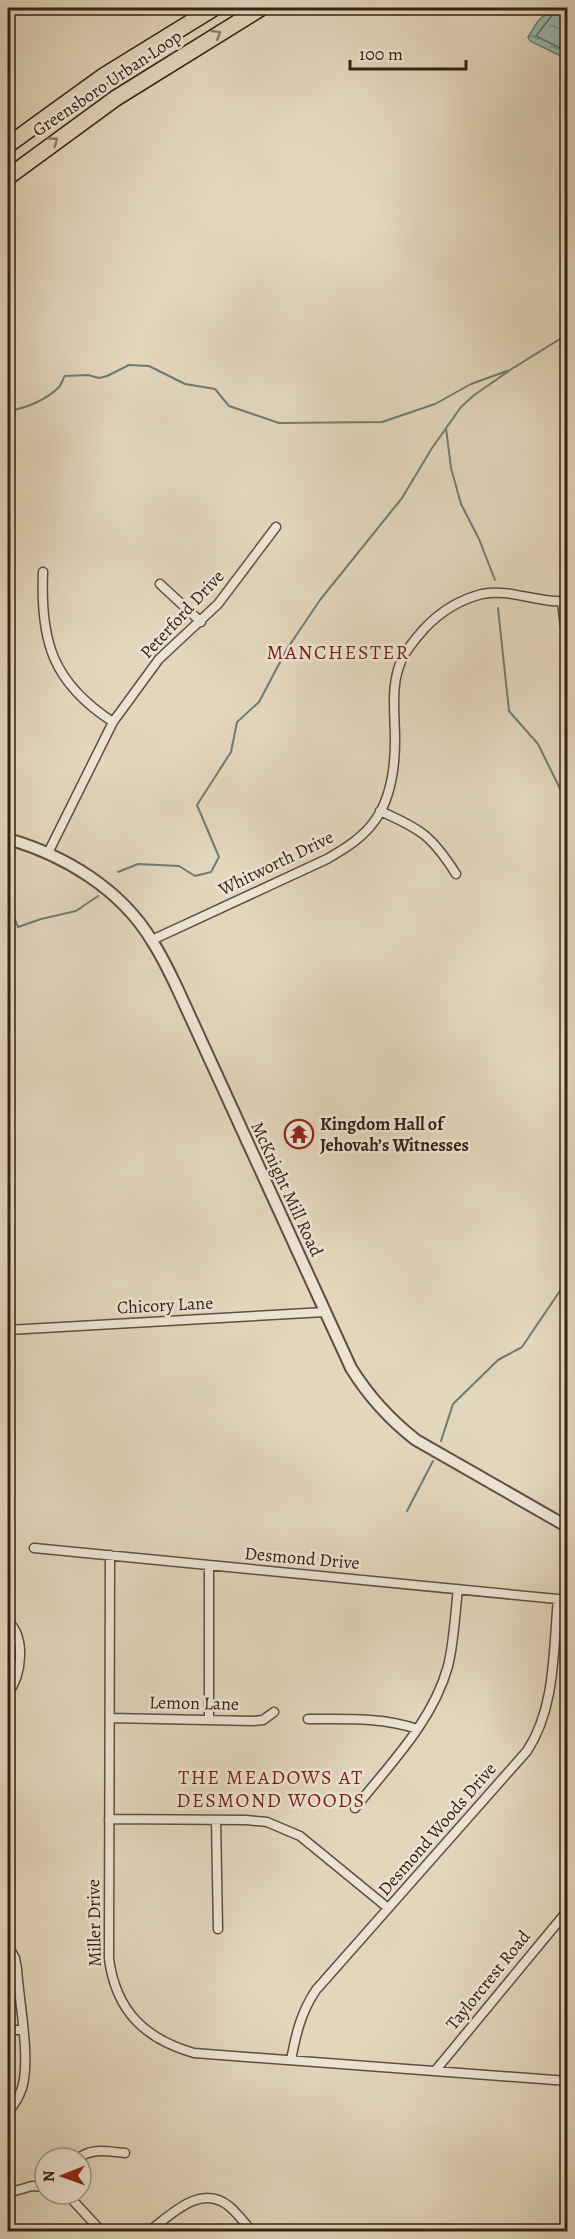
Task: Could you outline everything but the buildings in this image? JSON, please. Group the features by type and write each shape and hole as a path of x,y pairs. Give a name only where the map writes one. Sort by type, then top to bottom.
{"highway":[{"name":"Greensboro Urban Loop","path":"8,146 102,77 214,8"},
{"name":"Greensboro Urban Loop","path":"8,177 116,98 261,8"}],"street":[{"name":"Peterford Drive","path":"48,853 113,722 159,659 218,604 276,527"},
{"path":"43,572 42,613 52,656 62,675 79,697 113,722"},
{"path":"160,584 201,622"},
{"name":"Whitworth Drive","path":"152,940 327,859 355,843 375,820 387,797 393,768 395,741 393,705 396,679 402,659 412,642 438,614 453,605 495,592 565,601"},
{"path":"565,601 567,650"},
{"path":"380,811 420,830 444,855 456,874"},
{"name":"McKnight Mill Road","path":"8,839 48,853 109,892 139,922 152,940 178,990 351,1368 362,1386 394,1423 438,1454 567,1527"},
{"name":"Chicory Lane","path":"8,1330 325,1312"},
{"name":"Desmond Drive","path":"34,1548 563,1599"},
{"name":"Miller Drive","path":"110,1555 109,1959 116,1989 126,2008 140,2025 158,2040 194,2053 567,2081"},
{"path":"209,1566 209,1720"},
{"path":"355,1808 417,1729 434,1703 448,1666 458,1589"},
{"name":"Desmond Woods Drive","path":"291,2060 300,2021 310,1998 527,1751 538,1734 549,1697 563,1599"},
{"path":"8,1621 16,1631 19,1643 17,1674 8,1693"},
{"name":"Lemon Lane","path":"110,1718 263,1720 274,1712"},
{"path":"308,1719 362,1719 401,1724 417,1729"},
{"path":"109,1819 267,1822 300,1836 388,1908"},
{"path":"216,1820 218,1929"},
{"name":"Taylorcrest Road","path":"435,2071 566,1913"},
{"path":"8,1946 15,1958 17,1969 25,2060 23,2085 15,2104 8,2112"},
{"path":"8,2030 22,2030"},
{"path":"93,2151 125,2153"},
{"path":"8,2193 33,2186"},
{"path":"148,2232 191,2200 206,2197 228,2205 252,2232"},
{"path":"78,2206 102,2232"}],"water":[{"path":"552,8 567,8 567,59 530,41 528,37 538,21"}],"waterway":[{"path":"118,872 138,864 179,866 195,876 211,872 219,857 197,805 231,752 237,722 259,702 287,649 320,600 402,498 432,448 461,407 510,370 568,334"},
{"path":"8,411 41,400 59,387 65,376 88,375 99,378 129,365 149,366 185,384 215,389 229,406 279,423 382,422 435,404 471,384 507,371"},
{"path":"446,428 451,468 461,504 479,539 495,580"},
{"path":"498,608 509,711 538,744 568,805"},
{"path":"8,916 13,915 18,927 76,911 98,896"},
{"path":"441,1441 453,1404 498,1360 522,1347 568,1279"},
{"path":"407,1511 433,1461"}],"place":[{"name":"Kingdom Hall of Jehovah’s Witnesses","path":"299,1134"}],"district":[{"name":"MANCHESTER","path":"338,652"},
{"name":"THE MEADOWS AT DESMOND WOODS","path":"271,1788"}]}
